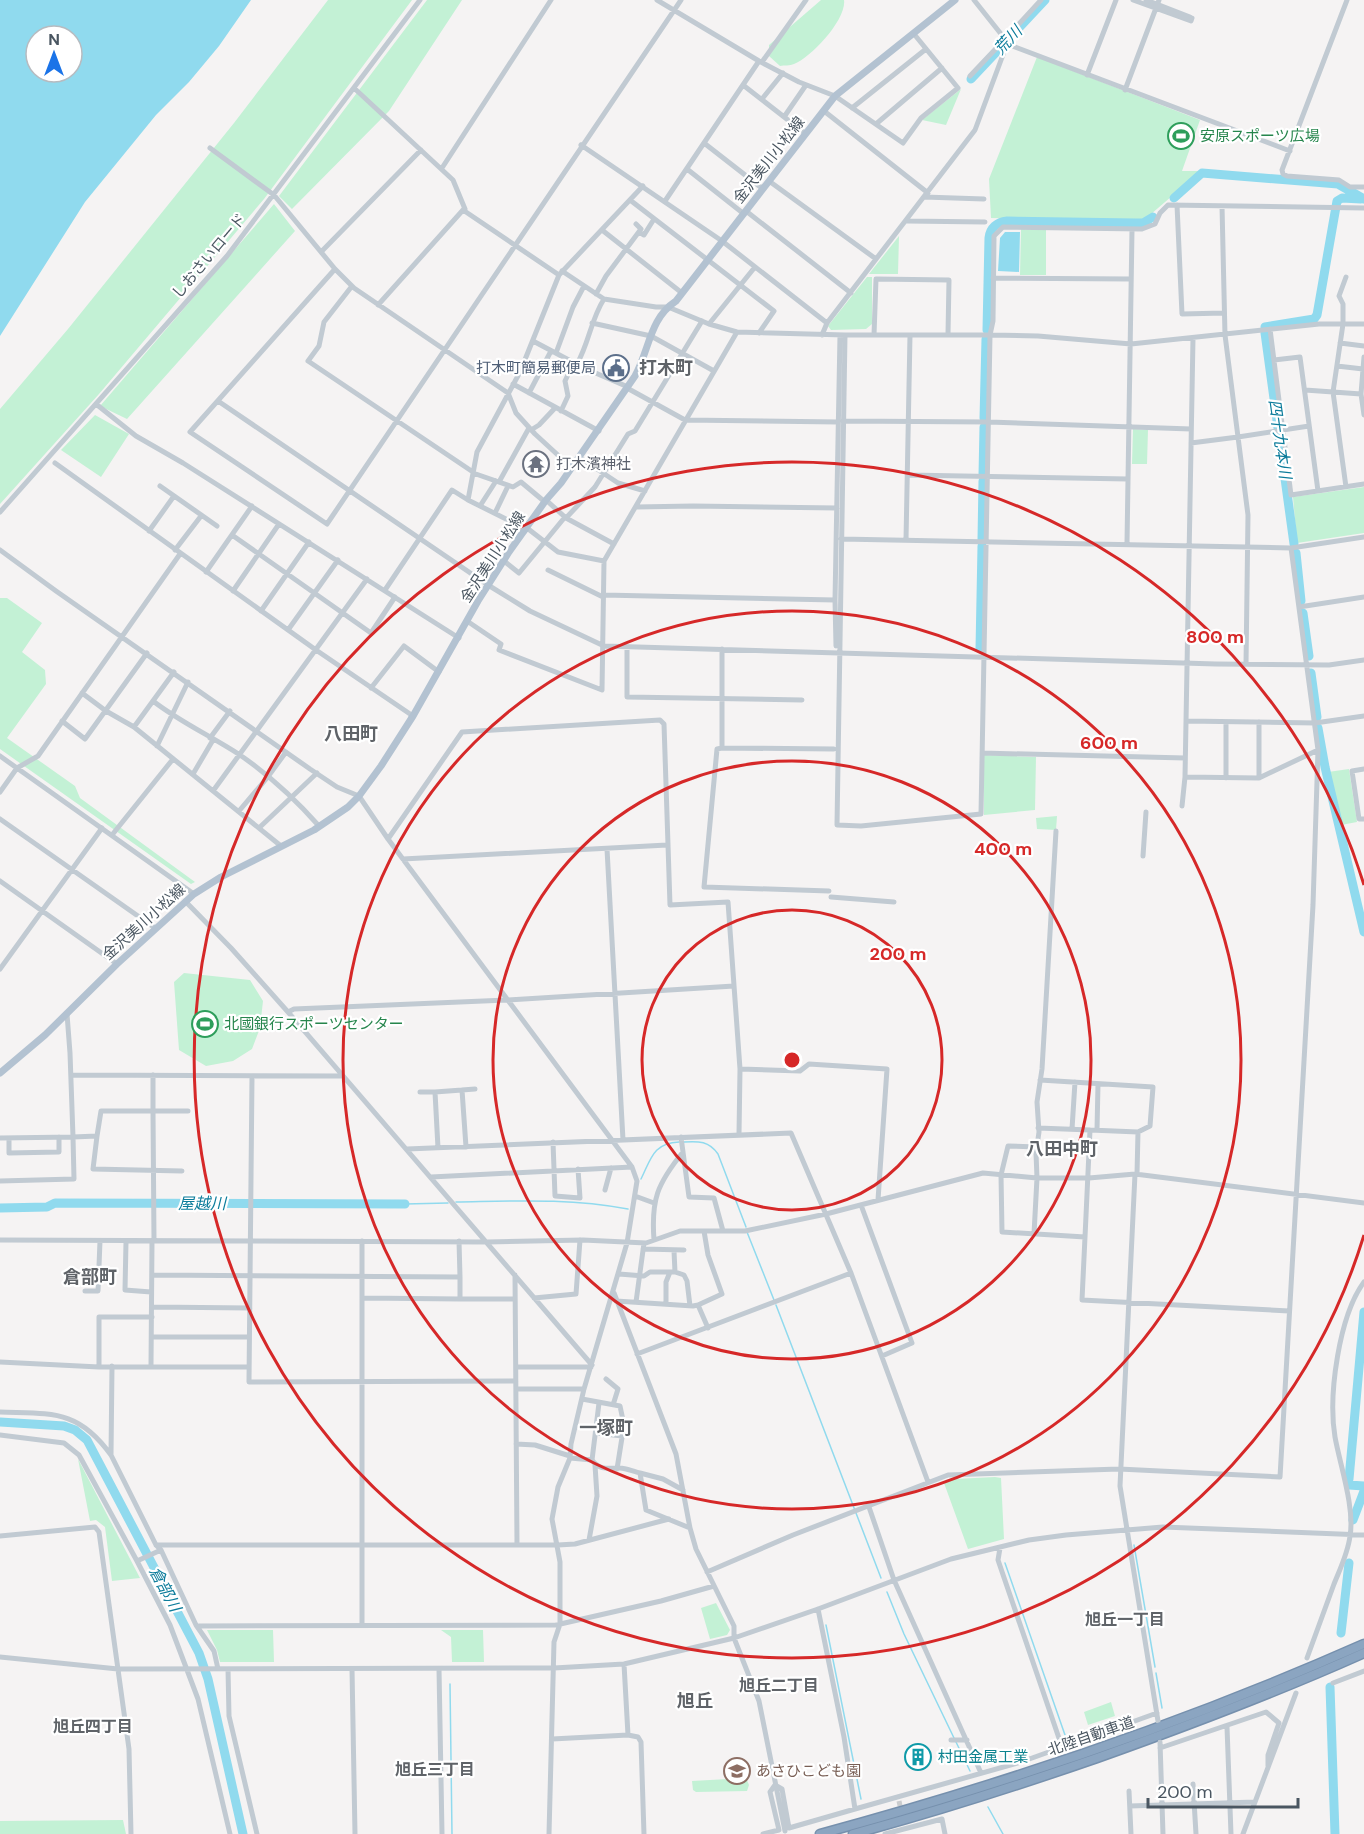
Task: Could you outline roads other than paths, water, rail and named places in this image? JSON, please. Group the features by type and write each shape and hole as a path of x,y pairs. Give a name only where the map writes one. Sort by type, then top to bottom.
{"highway":[{"name":"北陸自動車道","path":"820,1834 945,1799 1118,1742 1257,1689 1364,1644"},
{"name":"北陸自動車道","path":"853,1834 1020,1784 1131,1746 1260,1697 1364,1653"},
{"path":"1260,1697 1364,1660"}],"main road":[{"name":"金沢美川小松線","path":"0,1073 45,1035 155,928 194,894 221,877 319,826 360,796 459,638 488,585 546,501 599,431 642,363 661,313 682,293 836,96 955,0"}],"street":[{"name":"しおさいロード","path":"0,512 227,256 420,0"},
{"path":"442,168 551,0"},
{"path":"657,0 760,62 807,85 836,96 903,143 921,118 958,88 914,34"},
{"path":"335,269 190,432 327,524 681,0"},
{"path":"665,201 743,85 806,0"},
{"path":"974,0 1006,41 1125,90 1290,151"},
{"path":"970,76 1006,41 1041,0"},
{"path":"1087,75 1116,0"},
{"path":"1133,0 1158,4 1191,21 1192,18 1158,4 1146,0"},
{"path":"1347,0 1282,170 1283,174 1339,180 1350,187 1364,187"},
{"path":"1125,90 1158,4"},
{"path":"822,335 826,323 975,130 1006,41"},
{"path":"852,108 926,49"},
{"path":"876,124 942,68"},
{"path":"762,99 783,73"},
{"path":"743,85 806,134"},
{"path":"784,117 807,85"},
{"path":"354,88 453,180 465,210 378,305"},
{"path":"824,111 926,195 984,198"},
{"path":"704,143 763,189"},
{"path":"581,145 722,240 826,323"},
{"path":"210,148 274,195 335,269 352,286 443,351 508,393 516,413 572,468"},
{"path":"321,252 421,150"},
{"path":"687,169 851,293"},
{"path":"770,180 876,259"},
{"path":"468,500 477,453 520,372 560,273 643,186"},
{"path":"630,200 774,311 759,333"},
{"path":"841,422 835,600 838,654 837,825 861,826 981,814 994,236 1003,227 1142,229 1155,224 1160,213 1168,205 1364,208"},
{"path":"1177,205 1182,314 1224,313"},
{"path":"1221,206 1225,335 1248,515 1246,664"},
{"path":"463,210 514,245 604,299 668,307 709,324 737,332 822,335 1038,336 1131,344 1319,324 1364,324"},
{"path":"639,232 644,235 654,219"},
{"path":"907,221 986,222"},
{"path":"596,294 641,229 636,225"},
{"path":"602,230 682,293"},
{"path":"1127,543 1132,230"},
{"path":"709,324 755,267"},
{"path":"1346,277 1339,296 1343,304 1343,324 1333,392 1346,487"},
{"path":"993,278 1131,279"},
{"path":"874,335 876,279 949,280 948,334"},
{"path":"352,286 324,322 319,346 308,361 473,472 513,488 521,482 565,518 614,544"},
{"path":"529,393 554,352 573,307 585,286"},
{"path":"480,506 530,429 558,410 568,396 565,381 583,354 595,313 604,299"},
{"path":"504,561 519,573 565,518 595,487 628,434 635,431 681,352 702,321"},
{"path":"592,323 651,336 714,371"},
{"path":"1270,329 1292,495 1364,484"},
{"path":"467,621 501,644 499,650 602,690 603,561 737,332"},
{"path":"906,540 910,334"},
{"path":"842,335 841,539 834,751 717,749 705,887 830,894 894,902"},
{"path":"1182,806 1185,777 1193,338"},
{"path":"533,341 627,387 685,420 989,422 1191,429"},
{"path":"1340,343 1364,346"},
{"path":"1274,360 1300,357 1318,491"},
{"path":"1364,358 1361,394 1364,415"},
{"path":"1337,366 1363,369"},
{"path":"513,384 599,431"},
{"path":"1305,390 1361,394"},
{"path":"218,401 488,585 530,611 604,646 1246,664 1329,665 1364,660"},
{"path":"96,404 136,436 183,463 459,638"},
{"path":"1191,443 1309,426"},
{"path":"579,457 618,483 645,491"},
{"path":"55,463 411,717"},
{"path":"908,475 1128,479"},
{"path":"160,486 217,526"},
{"path":"495,513 508,486"},
{"path":"385,590 452,490 526,529 558,552 603,561"},
{"path":"149,531 174,496"},
{"path":"206,572 252,507"},
{"path":"636,507 837,508"},
{"path":"0,792 17,768 38,756 122,636 201,516"},
{"path":"233,591 279,524"},
{"path":"232,536 371,633 395,597"},
{"path":"841,539 1291,548 1364,537"},
{"path":"261,610 309,542"},
{"path":"707,1572 793,1534 869,1507 948,1475 1119,1468 1280,1478 1313,905 1318,750 1291,548"},
{"path":"0,550 337,787 360,796 388,839 632,1167 637,1181 627,1243 584,1389 570,1444 570,1457 558,1486 552,1519 560,1562 560,1624 554,1642 549,1834"},
{"path":"288,630 338,560"},
{"path":"548,570 603,596 835,600"},
{"path":"213,791 367,579"},
{"path":"1299,607 1364,597"},
{"path":"371,688 404,646 438,672"},
{"path":"627,647 627,697 802,700"},
{"path":"722,649 722,748"},
{"path":"62,721 85,739 147,653"},
{"path":"134,727 174,672"},
{"path":"157,746 188,682"},
{"path":"82,693 106,711 134,727 281,846"},
{"path":"153,701 240,756 293,797 319,826"},
{"path":"193,774 230,711"},
{"path":"1186,721 1315,723 1364,716"},
{"path":"388,839 462,732 660,720 664,724 670,905 728,902 740,1069 739,1134"},
{"path":"1226,722 1226,778"},
{"path":"1259,722 1259,778"},
{"path":"1185,777 1259,778 1318,750"},
{"path":"239,811 286,752"},
{"path":"981,753 1185,758"},
{"path":"0,756 194,894"},
{"path":"112,835 173,759"},
{"path":"1364,769 1352,771 1359,819 1364,819"},
{"path":"260,827 317,773"},
{"path":"1143,856 1146,812"},
{"path":"0,819 155,928"},
{"path":"0,969 102,828"},
{"path":"1034,1234 1037,1102 1056,831"},
{"path":"403,859 668,845"},
{"path":"608,849 623,1140"},
{"path":"0,881 117,964"},
{"path":"185,901 288,1012 592,1366"},
{"path":"288,1012 294,1009 507,1000 734,986"},
{"path":"0,1181 74,1179 67,1014"},
{"path":"740,1069 800,1071 809,1064 887,1069 878,1200"},
{"path":"71,1075 343,1076"},
{"path":"151,1366 153,1076"},
{"path":"252,1076 249,1382 516,1381"},
{"path":"1038,1128 1137,1132 1150,1126 1153,1087 1040,1080"},
{"path":"1072,1129 1075,1082"},
{"path":"1097,1130 1098,1084"},
{"path":"420,1092 475,1089"},
{"path":"462,1090 466,1147"},
{"path":"435,1092 438,1148"},
{"path":"182,1171 93,1169 101,1111 188,1111"},
{"path":"1090,1130 1082,1300 1289,1311"},
{"path":"1137,1132 1119,1468 1126,1529 1158,1721"},
{"path":"407,1149 612,1140 682,1140 739,1134 791,1133 850,1273 928,1482"},
{"path":"0,1138 97,1136"},
{"path":"9,1138 9,1153 59,1152 59,1137"},
{"path":"682,1140 689,1197 714,1198 723,1231"},
{"path":"553,1142 555,1196 580,1198 578,1169"},
{"path":"1037,1147 1008,1146 1001,1175 1002,1232 1085,1237"},
{"path":"654,1240 652,1213 656,1196 670,1168 683,1152"},
{"path":"431,1177 632,1167"},
{"path":"605,1190 611,1168"},
{"path":"643,1246 680,1231 748,1230 826,1214 983,1173 1037,1178 1089,1178 1136,1174 1364,1203"},
{"path":"635,1196 654,1203"},
{"path":"861,1205 912,1343 882,1356"},
{"path":"616,1300 690,1306 698,1305 722,1294 708,1255 704,1231"},
{"path":"0,1240 126,1242 580,1240 627,1243 674,1251 684,1250"},
{"path":"534,1298 576,1294 580,1240"},
{"path":"85,1291 98,1291 100,1241"},
{"path":"362,1241 362,1625"},
{"path":"459,1241 460,1299"},
{"path":"126,1242 125,1290 151,1292"},
{"path":"636,1302 643,1246"},
{"path":"666,1304 666,1282 673,1272 674,1251"},
{"path":"619,1274 644,1276 650,1272 673,1272 684,1275 687,1281 690,1306"},
{"path":"637,1354 850,1273"},
{"path":"152,1275 460,1277"},
{"path":"515,1275 517,1544"},
{"path":"1307,1658 1339,1573 1350,1535 1345,1481 1335,1434 1334,1395 1345,1319 1357,1291 1364,1282"},
{"path":"614,1293 676,1454 696,1549 734,1626 734,1638 759,1701 785,1832"},
{"path":"362,1298 515,1299"},
{"path":"698,1305 708,1328"},
{"path":"152,1308 250,1308"},
{"path":"99,1366 99,1317 152,1317"},
{"path":"152,1337 249,1337"},
{"path":"0,1362 99,1366 249,1367"},
{"path":"111,1455 112,1366"},
{"path":"516,1367 592,1366"},
{"path":"606,1379 618,1389 613,1405"},
{"path":"516,1389 584,1389"},
{"path":"582,1399 620,1406 624,1425 617,1469"},
{"path":"590,1540 597,1496 593,1463 599,1403"},
{"path":"0,1412 54,1414 86,1427 100,1439 111,1455 196,1625 199,1626 214,1651 216,1669"},
{"path":"596,1433 622,1436"},
{"path":"0,1435 64,1443 79,1455 139,1560 170,1625 198,1699 230,1834"},
{"path":"516,1444 535,1445 593,1463 607,1470 617,1469 663,1479 683,1490"},
{"path":"640,1473 647,1525"},
{"path":"869,1507 894,1580 964,1740 981,1773"},
{"path":"646,1510 690,1528"},
{"path":"139,1560 158,1548 362,1544 574,1544 669,1519"},
{"path":"0,1536 95,1527 99,1532 129,1749 131,1834"},
{"path":"0,1657 118,1669 554,1668 624,1664 734,1638 818,1610 951,1559 1047,1538 1164,1527 1364,1535"},
{"path":"1000,1548 998,1560 1062,1747"},
{"path":"199,1626 560,1624 714,1586"},
{"path":"818,1610 844,1737 855,1809"},
{"path":"624,1664 628,1734"},
{"path":"228,1669 229,1716 257,1834"},
{"path":"352,1669 355,1834"},
{"path":"439,1669 442,1834"},
{"path":"1333,1683 1364,1671"},
{"path":"1243,1834 1296,1694"},
{"path":"1163,1834 1160,1745 1266,1712 1279,1723 1268,1755 1268,1766"},
{"path":"775,1785 782,1789 789,1828 899,1799 1062,1747 1157,1713"},
{"path":"1227,1726 1231,1834"},
{"path":"552,1739 628,1734 638,1737 641,1742 644,1834"},
{"path":"951,1740 964,1740"},
{"path":"1193,1784 1196,1834"},
{"path":"763,1834 779,1830 770,1792 775,1785"},
{"path":"1130,1791 1131,1834"},
{"path":"1130,1806 1255,1802"},
{"path":"885,1834 905,1826 942,1820 945,1834"}],"water":[{"path":"0,0 251,0 219,46 189,82 156,115 85,202 0,336"},
{"path":"1005,232 1020,232 1019,272 998,271 1000,238"}],"waterway":[{"name":"荒川","path":"971,79 1045,0"},
{"path":"1174,198 1202,173 1338,184 1364,199"},
{"name":"四十九本川","path":"1265,327 1314,319 1317,315 1337,201 1342,198 1361,199"},
{"path":"987,330 989,238 992,228 997,224 1007,221 1143,223 1153,217"},
{"name":"四十九本川","path":"1265,333 1294,544"},
{"path":"984,418 986,339"},
{"path":"983,475 984,427"},
{"path":"982,540 983,481"},
{"path":"980,649 982,546"},
{"name":"四十九本川","path":"1296,553 1301,601"},
{"name":"四十九本川","path":"1303,613 1309,656"},
{"name":"四十九本川","path":"1311,673 1317,717"},
{"name":"四十九本川","path":"1318,728 1364,932"},
{"path":"641,1179 658,1149 664,1145 679,1142"},
{"path":"684,1142 703,1143 711,1146 718,1154 746,1227"},
{"path":"456,1202 563,1202 628,1209"},
{"name":"屋越川","path":"0,1208 47,1207 55,1203 405,1204"},
{"path":"405,1204 448,1203"},
{"path":"747,1232 774,1300"},
{"path":"776,1305 881,1578"},
{"name":"四十九本川","path":"1349,1479 1364,1312"},
{"name":"倉部川","path":"0,1422 64,1426 75,1430 87,1440 199,1653 208,1679 243,1834"},
{"name":"四十九本川","path":"1349,1485 1364,1486"},
{"name":"四十九本川","path":"1353,1520 1364,1491"},
{"path":"1134,1545 1155,1667"},
{"path":"1005,1563 1065,1735"},
{"name":"四十九本川","path":"1341,1633 1349,1563"},
{"path":"887,1592 904,1634 954,1738"},
{"path":"826,1625 861,1799"},
{"path":"1156,1673 1162,1708"},
{"path":"450,1684 452,1834"},
{"name":"四十九本川","path":"1330,1687 1335,1834"},
{"path":"956,1742 970,1771"},
{"path":"988,1807 1003,1834"}],"tunnel":[{"path":"899,1801 904,1824"}],"place":[{"name":"安原スポーツ広場","path":"1181,136"},
{"name":"打木町簡易郵便局","path":"616,368"},
{"name":"打木濱神社","path":"536,464"},
{"name":"北國銀行スポーツセンター","path":"205,1024"},
{"name":"村田金属工業","path":"918,1757"},
{"name":"あさひこども園","path":"737,1771"}],"district":[{"name":"打木町","path":"666,368"},
{"name":"八田町","path":"351,734"},
{"name":"八田中町","path":"1062,1149"},
{"name":"倉部町","path":"90,1277"},
{"name":"一塚町","path":"606,1428"},
{"name":"旭丘一丁目","path":"1125,1619"},
{"name":"旭丘二丁目","path":"779,1685"},
{"name":"旭丘","path":"695,1701"},
{"name":"旭丘四丁目","path":"93,1726"},
{"name":"旭丘三丁目","path":"435,1769"}]}
